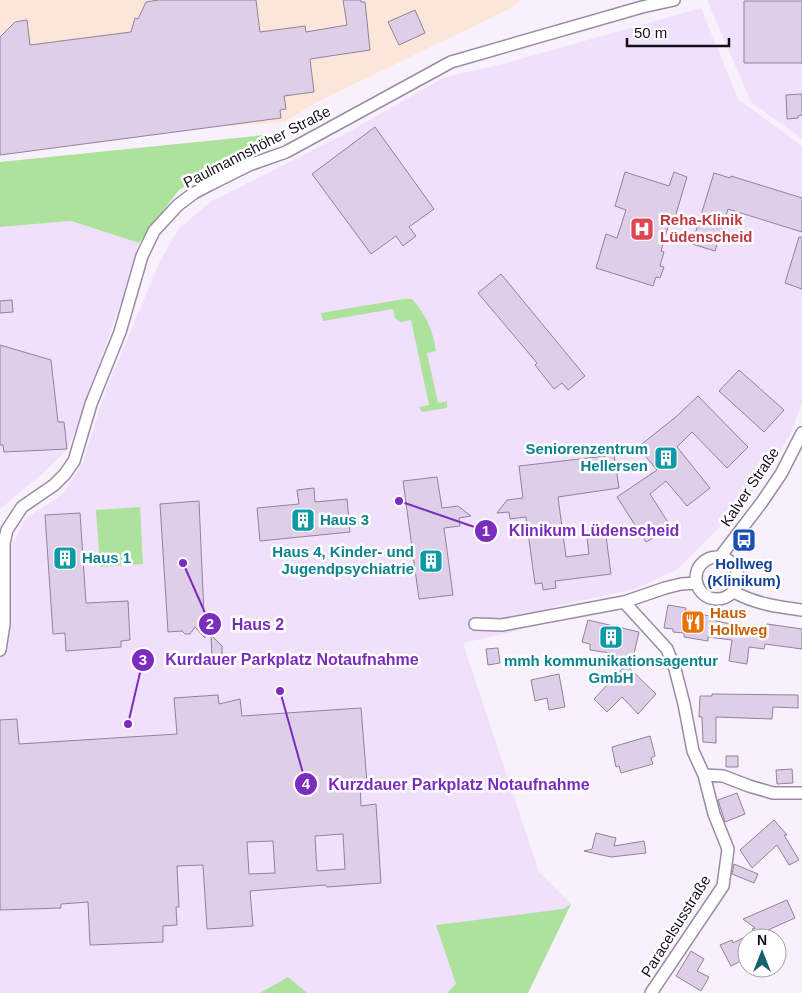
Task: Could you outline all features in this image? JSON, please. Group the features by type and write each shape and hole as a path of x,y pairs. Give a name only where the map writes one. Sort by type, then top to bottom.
{"street":[{"name":"Paulmannshöher Straße","path":"0,650 4,624 4,543 7,530 22,507 54,485 74,461 91,404 120,332 142,256 154,231 178,205 194,193 211,184 249,166 286,152 451,62 674,0"},
{"name":"Kalver Straße","path":"720,557 781,474 802,433"},
{"path":"720,557 730,561 737,570 739,580 734,592 725,598 713,599 703,593 697,583 697,573 702,564 710,558 720,557"},
{"path":"475,624 502,624 624,602 664,588 697,583"},
{"path":"734,592 749,600 766,605 802,610"},
{"name":"Paracelsusstraße","path":"624,602 667,649 675,669 684,704 693,751 704,775 714,814 728,849 722,886 651,993"},
{"path":"704,775 723,776 748,786 774,793 802,793"}],"shaded area":[{"path":"0,0 521,0 507,10 317,102 284,122 191,129 0,154"},
{"path":"707,0 802,0 802,139 751,102"},
{"path":"701,8 738,99 802,146 802,403 791,432 770,471 739,508 678,569 635,589 555,606 521,630 463,643 539,872 571,904 528,993 0,993 0,532 14,541 26,518 63,494 83,462 104,395 160,261 179,228 212,201 352,130 445,77 503,64"},
{"path":"71,221 139,243 122,299 72,439 65,452 0,509 0,227"}],"green space":[{"path":"265,135 179,190 139,243 71,221 0,227 0,162"},
{"path":"412,299 425,317 431,330 436,351 427,353 438,403 447,401 447,408 422,412 419,407 429,405 411,320 401,322 395,318 393,309 323,321 321,313"},
{"path":"140,507 143,564 100,567 96,510"},
{"path":"571,904 528,993 447,993 456,984 436,925 563,909"},
{"path":"288,977 307,993 260,993"}],"building":[{"path":"158,0 256,0 260,32 305,26 306,32 347,25 343,0 361,0 361,2 365,2 370,50 310,59 314,92 284,96 286,109 280,110 281,118 0,155 0,37 15,22 27,20 30,45 131,32 135,18 138,19 146,2"},
{"path":"744,1 802,1 802,63 744,63"},
{"path":"415,10 425,33 399,45 388,22"},
{"path":"802,94 802,115 798,116 798,118 787,119 786,95"},
{"path":"375,127 434,209 409,227 416,236 403,246 396,236 371,254 312,174"},
{"name":"Reha-Klinik Lüdenscheid","path":"625,172 669,186 674,172 687,177 673,224 669,223 661,251 664,252 660,266 664,267 660,278 656,277 653,286 596,268 606,234 617,238 626,210 615,206"},
{"path":"714,173 730,178 731,176 802,198 802,232 728,209 715,251 692,244"},
{"path":"799,237 802,237 802,289 785,283"},
{"path":"501,274 585,376 568,390 562,383 554,389 535,365 537,363 478,293"},
{"path":"12,300 13,312 0,313 0,301"},
{"path":"0,345 51,360 58,422 64,422 67,449 4,452 3,445 0,445"},
{"path":"739,370 784,410 764,432 719,391"},
{"name":"Seniorenzentrum Hellersen","path":"698,396 748,447 727,468 692,432 677,447 710,488 687,506 666,481 650,494 671,527 646,542 617,497 657,470 638,447 677,416"},
{"path":"614,455 619,488 558,497 566,557 589,554 587,538 606,536 611,574 555,581 556,588 543,590 542,583 535,584 526,517 510,519 509,512 497,513 507,500 523,498 519,466"},
{"name":"Haus 4, Kinder- und Jugendpsychiatrie","path":"437,477 442,508 458,506 471,516 459,518 460,526 444,528 453,595 419,599 403,481"},
{"name":"Haus 3","path":"314,488 315,502 347,499 350,532 260,541 257,508 299,504 297,490"},
{"path":"199,501 205,638 195,627 190,634 185,634 182,631 168,632 160,504"},
{"name":"Haus 1","path":"80,513 86,603 128,601 130,640 121,641 121,647 66,651 65,633 53,634 45,515"},
{"path":"668,605 686,608 685,610 692,611 692,613 717,617 716,621 726,623 766,629 767,624 802,629 802,649 765,644 764,649 749,647 747,664 729,661 732,640 708,637 708,641 684,637 684,633 673,632 673,629 664,628"},
{"name":"mmh kommunikationsagentur GmbH","path":"588,620 639,632 632,662 610,653 590,650 590,644 582,642"},
{"path":"211,635 222,646 222,657 212,657"},
{"path":"498,648 500,663 488,665 486,649"},
{"path":"626,665 656,694 638,714 622,697 607,712 594,699"},
{"path":"559,674 565,707 549,710 547,698 535,701 531,680"},
{"path":"712,694 798,695 798,708 773,707 772,719 716,717 716,743 703,742 702,717 699,717 700,696 712,696"},
{"path":"218,695 219,704 240,699 242,716 361,708 367,783 360,783 361,806 376,804 381,883 250,891 253,926 207,929 203,865 177,866 179,907 176,907 177,925 163,926 163,942 90,945 88,902 61,904 61,908 0,910 0,720 17,719 19,744 177,734 174,698","holes":["343,834 345,869 317,871 315,836","273,841 275,873 249,874 247,842"]},
{"path":"650,736 655,756 651,758 653,764 621,773 619,766 616,767 612,747"},
{"path":"726,756 738,756 738,767 726,767"},
{"path":"792,769 793,783 777,784 776,770"},
{"path":"737,793 745,814 725,822 718,800"},
{"path":"774,820 787,835 784,835 799,860 789,865 777,845 752,868 740,850"},
{"path":"596,833 616,838 614,846 644,841 646,853 611,857 584,851 592,849"},
{"path":"734,864 758,874 754,883 732,874"},
{"path":"787,900 795,918 772,928 755,928 743,919"},
{"path":"732,940 733,943 737,941 737,963 731,966 720,945"},
{"path":"691,951 704,959 697,971 709,977 701,991 676,976"}],"place":[{"name":"Reha-Klinik Lüdenscheid","path":"642,229"},
{"name":"Seniorenzentrum Hellersen","path":"666,458"},
{"name":"Klinikum Lüdenscheid","path":"399,501"},
{"name":"Haus 3","path":"303,520"},
{"name":"Hollweg (Klinikum)","path":"744,540"},
{"name":"Haus 1","path":"65,558"},
{"name":"Haus 4, Kinder- und Jugendpsychiatrie","path":"431,561"},
{"name":"Haus 2","path":"183,563"},
{"name":"Haus Hollweg","path":"693,622"},
{"name":"mmh kommunikationsagentur GmbH","path":"611,637"},
{"name":"Kurzdauer Parkplatz Notaufnahme","path":"280,691"},
{"name":"Kurdauer Parkplatz Notaufnahme","path":"128,724"}]}
